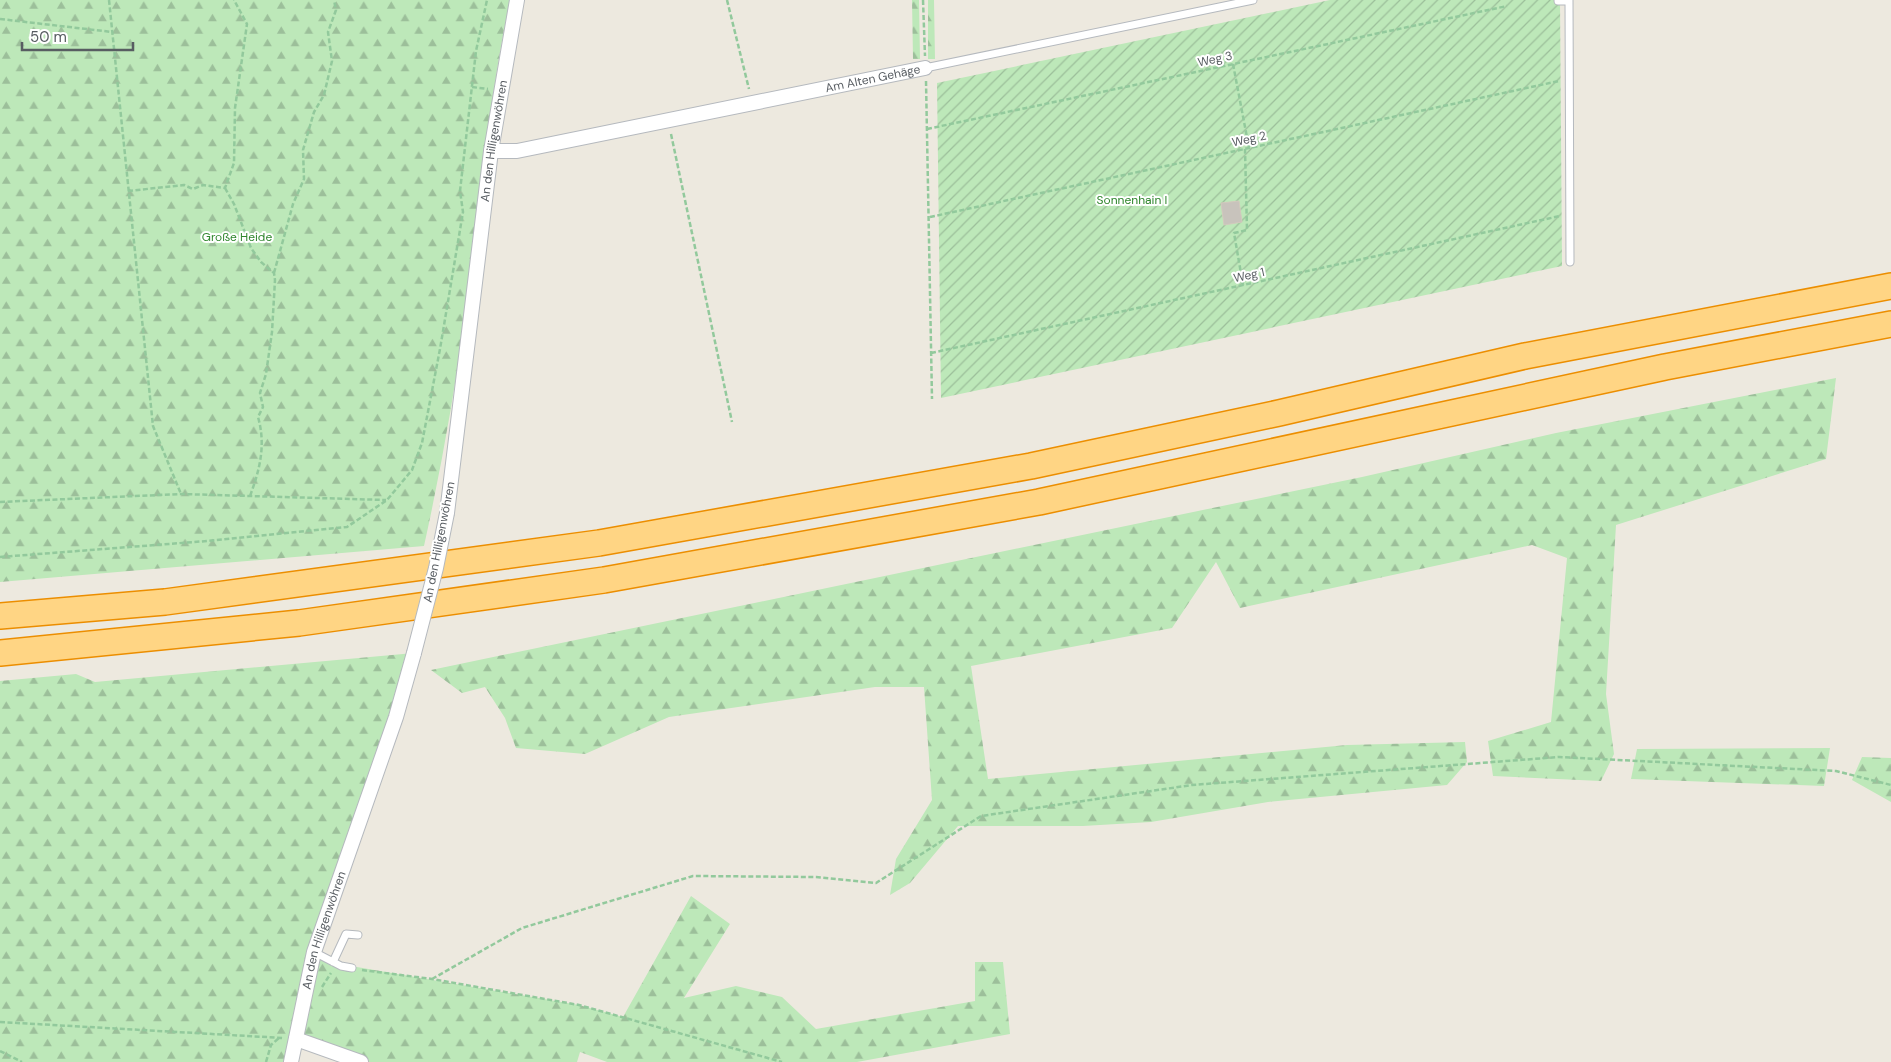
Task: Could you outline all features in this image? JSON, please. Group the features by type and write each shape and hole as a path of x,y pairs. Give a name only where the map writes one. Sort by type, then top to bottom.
{"highway":[{"path":"0,616 165,602 599,543 1031,466 1279,414 1525,356 1891,286"},
{"path":"0,653 299,623 604,580 1039,502 1656,369 1891,324"}],"street":[{"name":"An den Hilligenwöhren","path":"291,1062 314,952 396,717 436,568 447,513 491,151 517,0"},
{"name":"Am Alten Gehäge","path":"491,151 517,151 926,68"},
{"path":"296,1039 361,1062"}],"lane":[{"name":"Am Alten Gehäge","path":"926,68 1253,0"},
{"path":"1558,1 1569,0 1571,80 1570,262"},
{"path":"333,962 346,934 358,935"},
{"path":"314,952 333,962 352,968"}],"path":[{"path":"109,0 153,426 182,494"},
{"path":"224,188 234,163 236,108 247,24 234,0"},
{"path":"250,496 260,469 263,435 258,417 263,407 260,393 266,374 272,332 274,273 293,204 304,179 303,150 314,112 324,95 332,61 328,32 336,10 334,0"},
{"path":"0,557 198,542 347,527 387,500 412,470 422,443 463,212 460,191 476,51 487,0"},
{"path":"728,0 752,103"},
{"path":"923,0 930,217 932,399"},
{"name":"Weg 3","path":"927,129 1507,6"},
{"path":"0,19 112,32"},
{"path":"1233,64 1249,148"},
{"name":"Weg 2","path":"930,217 1571,80"},
{"path":"668,120 732,422"},
{"path":"1243,285 1234,233 1248,230 1245,149"},
{"path":"128,190 184,184 193,189 203,185 224,188 234,204 251,248 261,262 274,273"},
{"name":"Weg 1","path":"931,353 1571,215"},
{"path":"0,502 182,494 387,500"},
{"path":"432,979 522,928 693,876 816,877 876,884 981,816 1192,785 1559,757 1836,771 1891,785"},
{"path":"352,968 432,979 579,1005 782,1062"},
{"path":"0,1022 296,1039"},
{"path":"266,1062 271,1045 280,1037"},
{"path":"0,1051 22,1062"}],"green space":[{"name":"Große Heide","path":"0,0 510,0 490,116 457,370 442,459 424,546 0,582"},
{"path":"912,0 919,0 920,59 913,59"},
{"path":"928,0 934,0 935,59 928,59"},
{"name":"Sonnenhain I","path":"1330,0 1560,0 1562,266 941,398 937,83"},
{"path":"1836,378 1826,459 1616,525 1606,694 1614,754 1601,781 1493,776 1488,741 1551,722 1567,558 1532,545 1240,608 1216,562 1172,628 971,666 988,779 1347,745 1465,742 1467,762 1447,785 1268,802 1151,822 1083,826 958,826 910,883 890,895 896,859 932,800 924,687 875,687 669,717 585,754 516,748 505,718 485,687 462,693 431,670 1362,477 1556,433"},
{"path":"414,653 314,952 351,966 579,1005 623,1017 691,896 730,924 684,998 736,986 782,997 816,1029 975,1001 975,962 1003,962 1010,1034 857,1062 607,1062 580,1052 577,1062 361,1062 296,1039 286,1062 0,1062 0,681 76,674 95,682"},
{"path":"1830,748 1824,786 1631,779 1637,749"},
{"path":"1862,757 1891,758 1891,802 1852,780"}],"building":[{"path":"1239,201 1242,222 1224,225 1221,203"}]}
